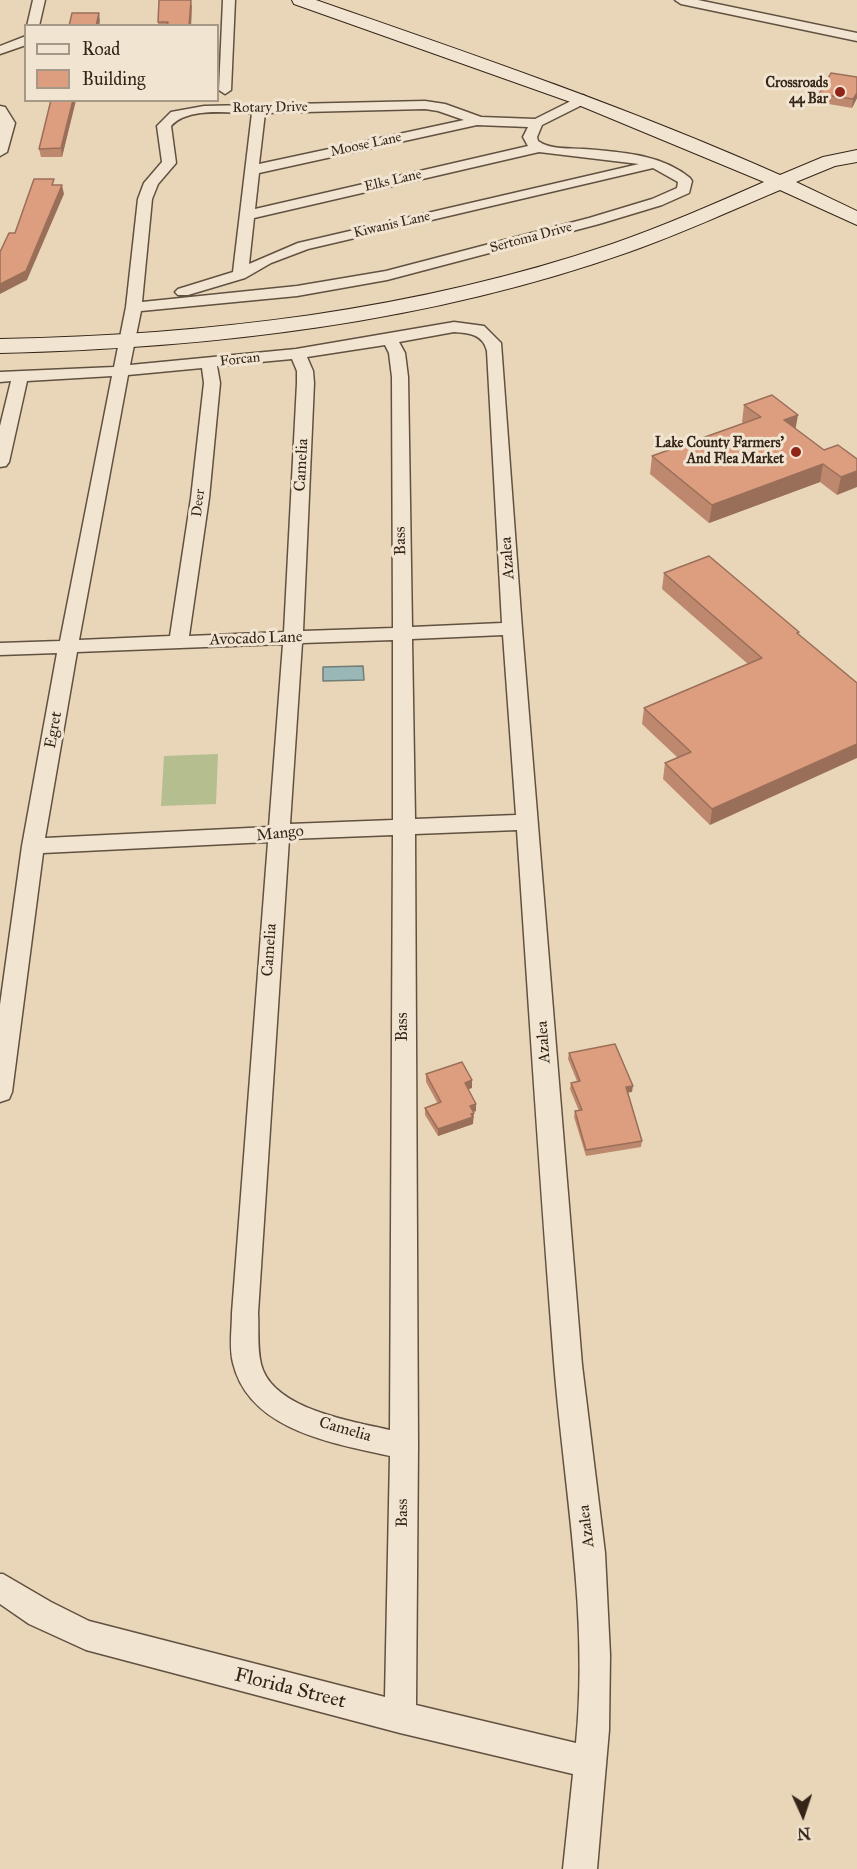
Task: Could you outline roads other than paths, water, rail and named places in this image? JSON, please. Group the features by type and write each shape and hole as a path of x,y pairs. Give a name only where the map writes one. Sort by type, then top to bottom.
{"main road":[{"path":"300,0 583,99 664,131 857,219"},
{"path":"0,346 127,342 230,332 351,315 431,300 511,281 591,258 656,236 830,161 857,156"}],"street":[{"path":"33,24 39,0"},
{"path":"225,90 229,0"},
{"path":"681,0 857,37"},
{"path":"0,50 24,41"},
{"path":"480,121 537,123 583,99"},
{"name":"Rotary Drive","path":"122,371 134,304 145,199 151,183 169,163 164,126 167,120 192,111 425,105 440,107 460,116 480,121"},
{"path":"240,275 259,108"},
{"path":"0,110 8,123 0,152"},
{"name":"Moose Lane","path":"253,170 480,121"},
{"path":"537,123 530,137 539,148"},
{"name":"Sertoma Drive","path":"134,304 246,297 338,285 387,275 594,221 657,202 684,190 685,181 680,176 655,165 614,156 539,148"},
{"name":"Elks Lane","path":"247,214 539,148"},
{"name":"Kiwanis Lane","path":"134,304 204,287 240,275 266,260 303,246 655,165"},
{"name":"Forcan","path":"0,377 122,371 209,363 296,354 390,340 454,327 478,329"},
{"name":"Azalea","path":"478,329 493,343 495,351 512,629 568,1365 590,1552 595,1655 593,1730 580,1869"},
{"name":"Bass","path":"390,340 396,353 400,377 403,633 404,1446 400,1717"},
{"name":"Camelia","path":"296,354 304,362 306,371 305,403 293,637 245,1313 247,1365 255,1385 270,1401 291,1414 341,1431 404,1446"},
{"name":"Deer","path":"179,641 210,406 212,383 209,363"},
{"name":"Egret","path":"0,1092 33,846 88,534 122,371"},
{"path":"0,462 20,376"},
{"name":"Avocado Lane","path":"0,649 512,629"},
{"name":"Mango","path":"33,846 263,836 279,832 527,822"},
{"name":"Florida Street","path":"1,1588 40,1613 86,1635 400,1717 590,1762"}],"water":[{"path":"363,666 364,680 323,681 323,667"}],"place":[{"name":"Crossroads 44 Bar","path":"840,92"},
{"name":"Lake County Farmers' And Flea Market","path":"796,452"}]}
